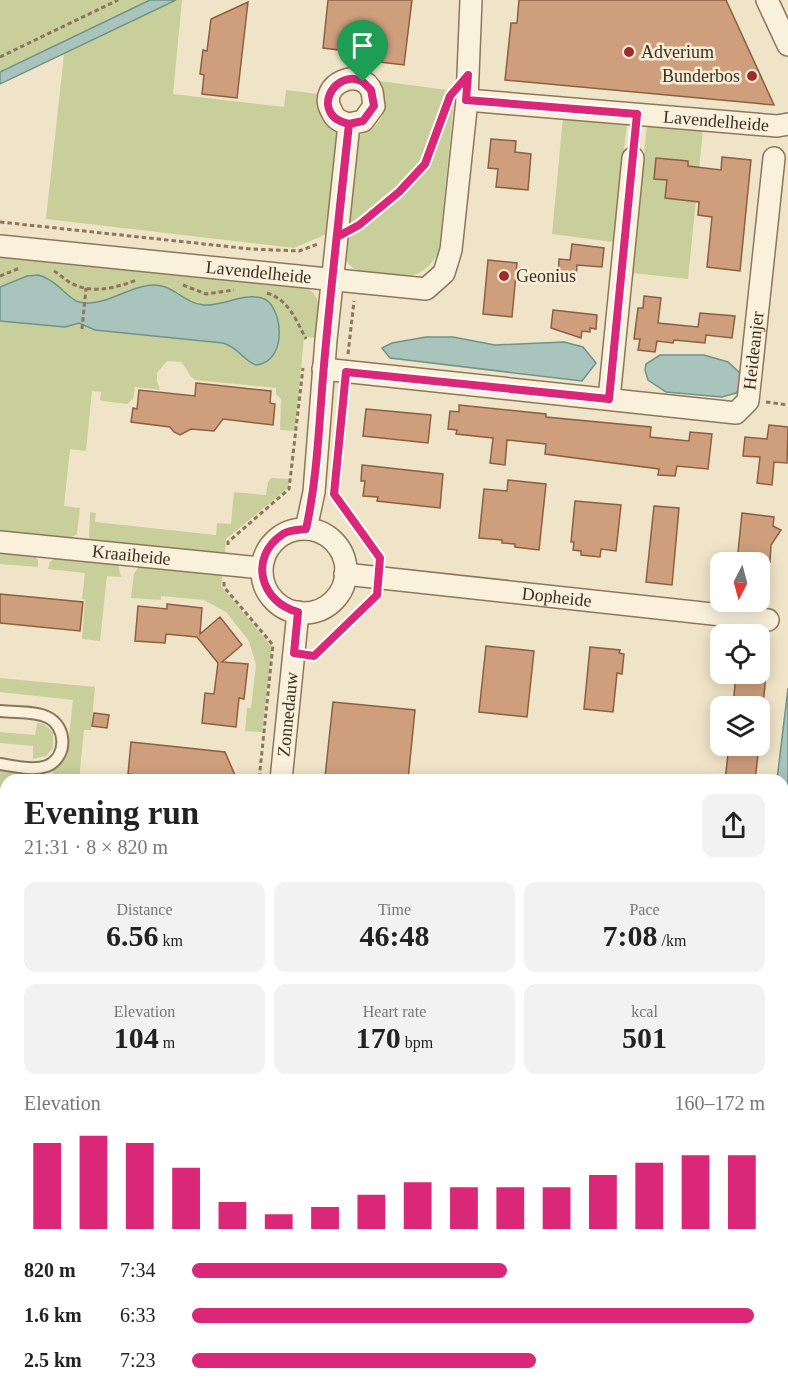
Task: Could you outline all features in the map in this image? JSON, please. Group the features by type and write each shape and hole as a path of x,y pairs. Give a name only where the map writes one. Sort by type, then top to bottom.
{"street":[{"name":"Lavendelheide","path":"0,246 426,289 444,273 452,250 457,103 471,0"},
{"path":"767,0 788,45"},
{"name":"Lavendelheide","path":"457,103 777,126 788,124"},
{"path":"306,529 314,492 323,369 349,124"},
{"path":"609,399 633,158"},
{"name":"Heideanjer","path":"323,369 736,413 748,401 774,158"},
{"path":"306,529 319,531 331,539 341,552 345,574 337,596 313,612 298,612 277,603 265,588 261,568 269,546 285,533 306,529"},
{"name":"Kraaiheide","path":"0,542 261,568"},
{"name":"Dopheide","path":"345,574 768,620"},
{"name":"Zonnedauw","path":"282,774 298,612"}],"lane":[{"path":"0,711 42,715 50,718 61,731 63,740 58,756 46,766 35,768 0,764"}],"path":[{"path":"0,57 118,0"},
{"path":"0,222 251,249 299,251 337,237 359,225 399,192 425,164 457,103"},
{"path":"0,276 28,266"},
{"path":"47,268 73,285 86,288 111,289 145,277"},
{"path":"338,449 356,281"},
{"path":"181,284 206,294 238,290"},
{"path":"82,329 86,288"},
{"path":"258,291 279,297 289,308 306,339 326,340"},
{"path":"294,653 314,656 377,595 380,558 334,494 335,483"}],"green space":[{"path":"0,0 150,0 0,72"},
{"path":"176,0 182,0 173,94 284,107 286,90 318,94 323,115 337,133 329,233 294,248 46,219 64,54"},
{"path":"372,80 455,91 439,250 430,264 417,274 376,274 360,271 351,266 343,254 357,136 368,132 377,124 384,107"},
{"path":"563,117 627,124 613,242 552,234"},
{"path":"647,124 703,130 688,279 632,273"},
{"path":"0,257 294,287 297,285 307,288 313,293 319,305 318,338 304,337 295,431 280,430 281,399 276,394 276,388 195,380 181,362 167,361 157,373 160,390 135,387 133,399 127,404 102,401 100,400 101,392 92,391 86,451 70,449 64,506 80,508 77,534 70,538 0,531 0,321 65,327 79,323 95,330 223,343 234,347 247,361 244,297 203,305 187,299 178,292 156,285 145,286 97,303 79,302 70,296 19,279 0,287"},
{"path":"271,478 289,479 289,487 226,539 225,554 89,538 90,512 96,513 95,522 216,535 217,523 231,524 234,492 266,495"},
{"path":"0,550 32,553 38,560 38,567 0,564"},
{"path":"57,556 118,564 121,577 107,576 100,641 82,639 85,600 82,599 85,573 48,569 50,562"},
{"path":"140,564 223,573 221,586 272,647 262,732 245,731 247,708 251,708 256,665 249,641 226,612 204,600 161,596 161,600 131,598 134,574"},
{"path":"0,678 95,687 91,730 84,730 80,774 54,774 52,770 67,754 73,700 0,692"},
{"path":"37,723 44,724 53,732 53,748 46,756 33,759 33,746 0,743 0,732 35,735"},
{"path":"4,770 20,774 0,774 0,771"}],"water":[{"path":"150,0 176,0 0,84 0,72"},
{"path":"38,275 51,281 75,300 88,303 154,285 162,286 204,305 247,297 262,298 269,302 278,320 278,343 274,354 267,361 256,365 234,348 223,343 95,330 79,323 65,327 0,321 0,287 27,276"},
{"path":"426,337 453,337 495,345 564,342 583,347 596,363 582,381 390,358 382,348 392,343"},
{"path":"660,355 704,355 728,362 742,375 741,386 736,393 722,397 666,392 648,380 645,370 646,364"},
{"path":"788,688 788,774 778,774"}],"building":[{"path":"328,0 412,0 404,65 372,61 372,54 323,48"},
{"name":"Adverium","path":"519,0 726,0 774,105 505,80 511,23 517,23"},
{"path":"248,2 237,98 202,94 204,75 200,74 203,50 207,51 211,19"},
{"path":"491,139 516,141 515,152 531,154 528,190 496,187 498,169 488,168"},
{"path":"722,157 751,160 740,271 707,267 712,217 698,215 699,202 665,198 667,180 654,179 656,158 688,161 688,166 721,170"},
{"path":"572,244 604,248 602,267 577,265 576,278 558,276 559,259 570,260"},
{"path":"488,260 517,263 512,317 483,314"},
{"path":"644,296 661,298 658,323 698,327 700,313 735,316 732,338 706,335 705,343 657,341 655,352 638,350 640,339 634,339 638,308 643,308"},
{"path":"553,310 597,315 596,329 590,328 590,332 582,331 581,338 551,328"},
{"path":"196,383 271,391 270,403 275,404 273,425 223,419 214,431 191,429 180,435 170,427 131,422 133,408 137,409 139,390 195,396"},
{"path":"459,405 546,414 546,417 651,427 650,437 689,441 690,432 712,434 708,469 677,466 675,476 658,475 659,469 545,454 546,444 507,440 505,465 490,463 493,438 456,434 457,430 448,429 450,411 459,412"},
{"path":"366,409 431,415 428,443 363,436"},
{"path":"769,425 788,427 787,463 774,462 772,485 757,483 760,457 743,456 745,437 767,439"},
{"path":"362,465 443,474 440,508 377,501 378,497 363,496 365,481 361,481"},
{"path":"508,480 546,484 539,550 515,547 515,544 502,543 502,540 479,538 484,489 507,491"},
{"path":"575,501 621,505 616,551 601,549 600,557 581,555 581,551 573,550 574,542 571,542"},
{"path":"654,506 679,508 672,585 646,582"},
{"path":"742,513 774,517 773,526 781,530 771,545 770,562 770,552 738,552"},
{"path":"0,594 83,602 80,631 0,623"},
{"path":"167,604 202,608 200,634 220,617 242,645 222,662 248,664 244,699 239,698 236,727 202,723 205,693 214,694 218,663 197,637 166,634 165,643 135,641 138,606 167,609"},
{"path":"486,646 534,651 527,717 479,712"},
{"path":"590,647 620,650 619,653 624,654 622,674 617,673 613,712 584,709"},
{"path":"735,684 765,684 764,696 734,696"},
{"path":"333,702 415,710 409,774 325,774"},
{"path":"94,713 109,715 107,728 92,726"},
{"path":"131,742 225,752 234,774 128,774"},
{"path":"728,756 758,756 756,774 726,774"}],"place":[{"name":"Adverium","path":"629,52"},
{"name":"Bunderbos","path":"752,76"},
{"name":"Geonius","path":"504,276"}],"route":[{"path":"363,82 352,78 339,82 329,93 328,105 335,118 349,124 337,237 359,225 399,192 425,164 450,96 468,75 466,100 637,114 609,399 346,372 334,494 380,558 377,595 314,656 294,653 298,612 277,603 265,588 261,568 269,546 285,533 306,529 314,492 326,340 349,124 363,121 374,106 371,90 363,82"}]}
